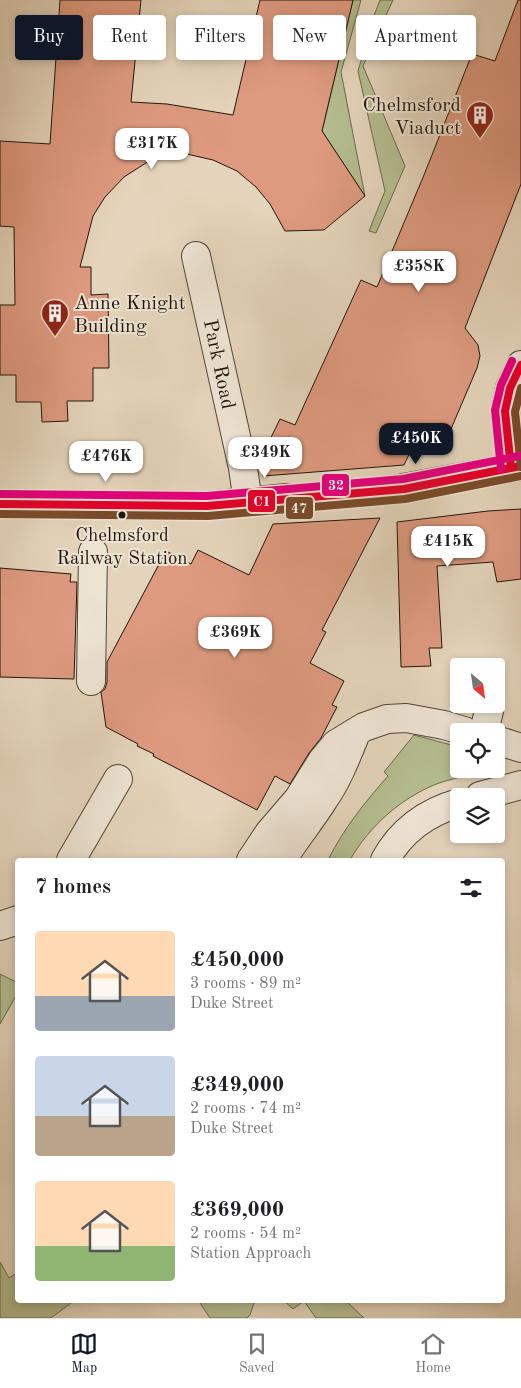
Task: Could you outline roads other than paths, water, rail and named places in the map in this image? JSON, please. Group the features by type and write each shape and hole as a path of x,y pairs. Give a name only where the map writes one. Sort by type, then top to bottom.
{"street":[{"name":"Park Road","path":"196,256 243,468 248,502"},
{"path":"393,490 516,467 505,411 510,388 521,365"},
{"path":"0,504 208,506 286,498"},
{"path":"91,680 93,552"},
{"path":"252,858 269,833 299,798 322,761 336,744 364,727 387,719 406,718 450,728"},
{"path":"283,858 325,799 342,768 356,733"},
{"path":"505,743 521,748"},
{"path":"72,858 118,779"},
{"path":"505,789 521,785"},
{"path":"387,857 404,833 425,817 450,805"},
{"path":"0,926 15,921"},
{"path":"0,931 15,935"}],"tunnel":[{"path":"286,498 393,490"}],"place":[{"name":"Chelmsford Viaduct","path":"480,139"},
{"name":"Anne Knight Building","path":"55,337"},
{"name":"Chelmsford Railway Station","path":"122,515"}]}
